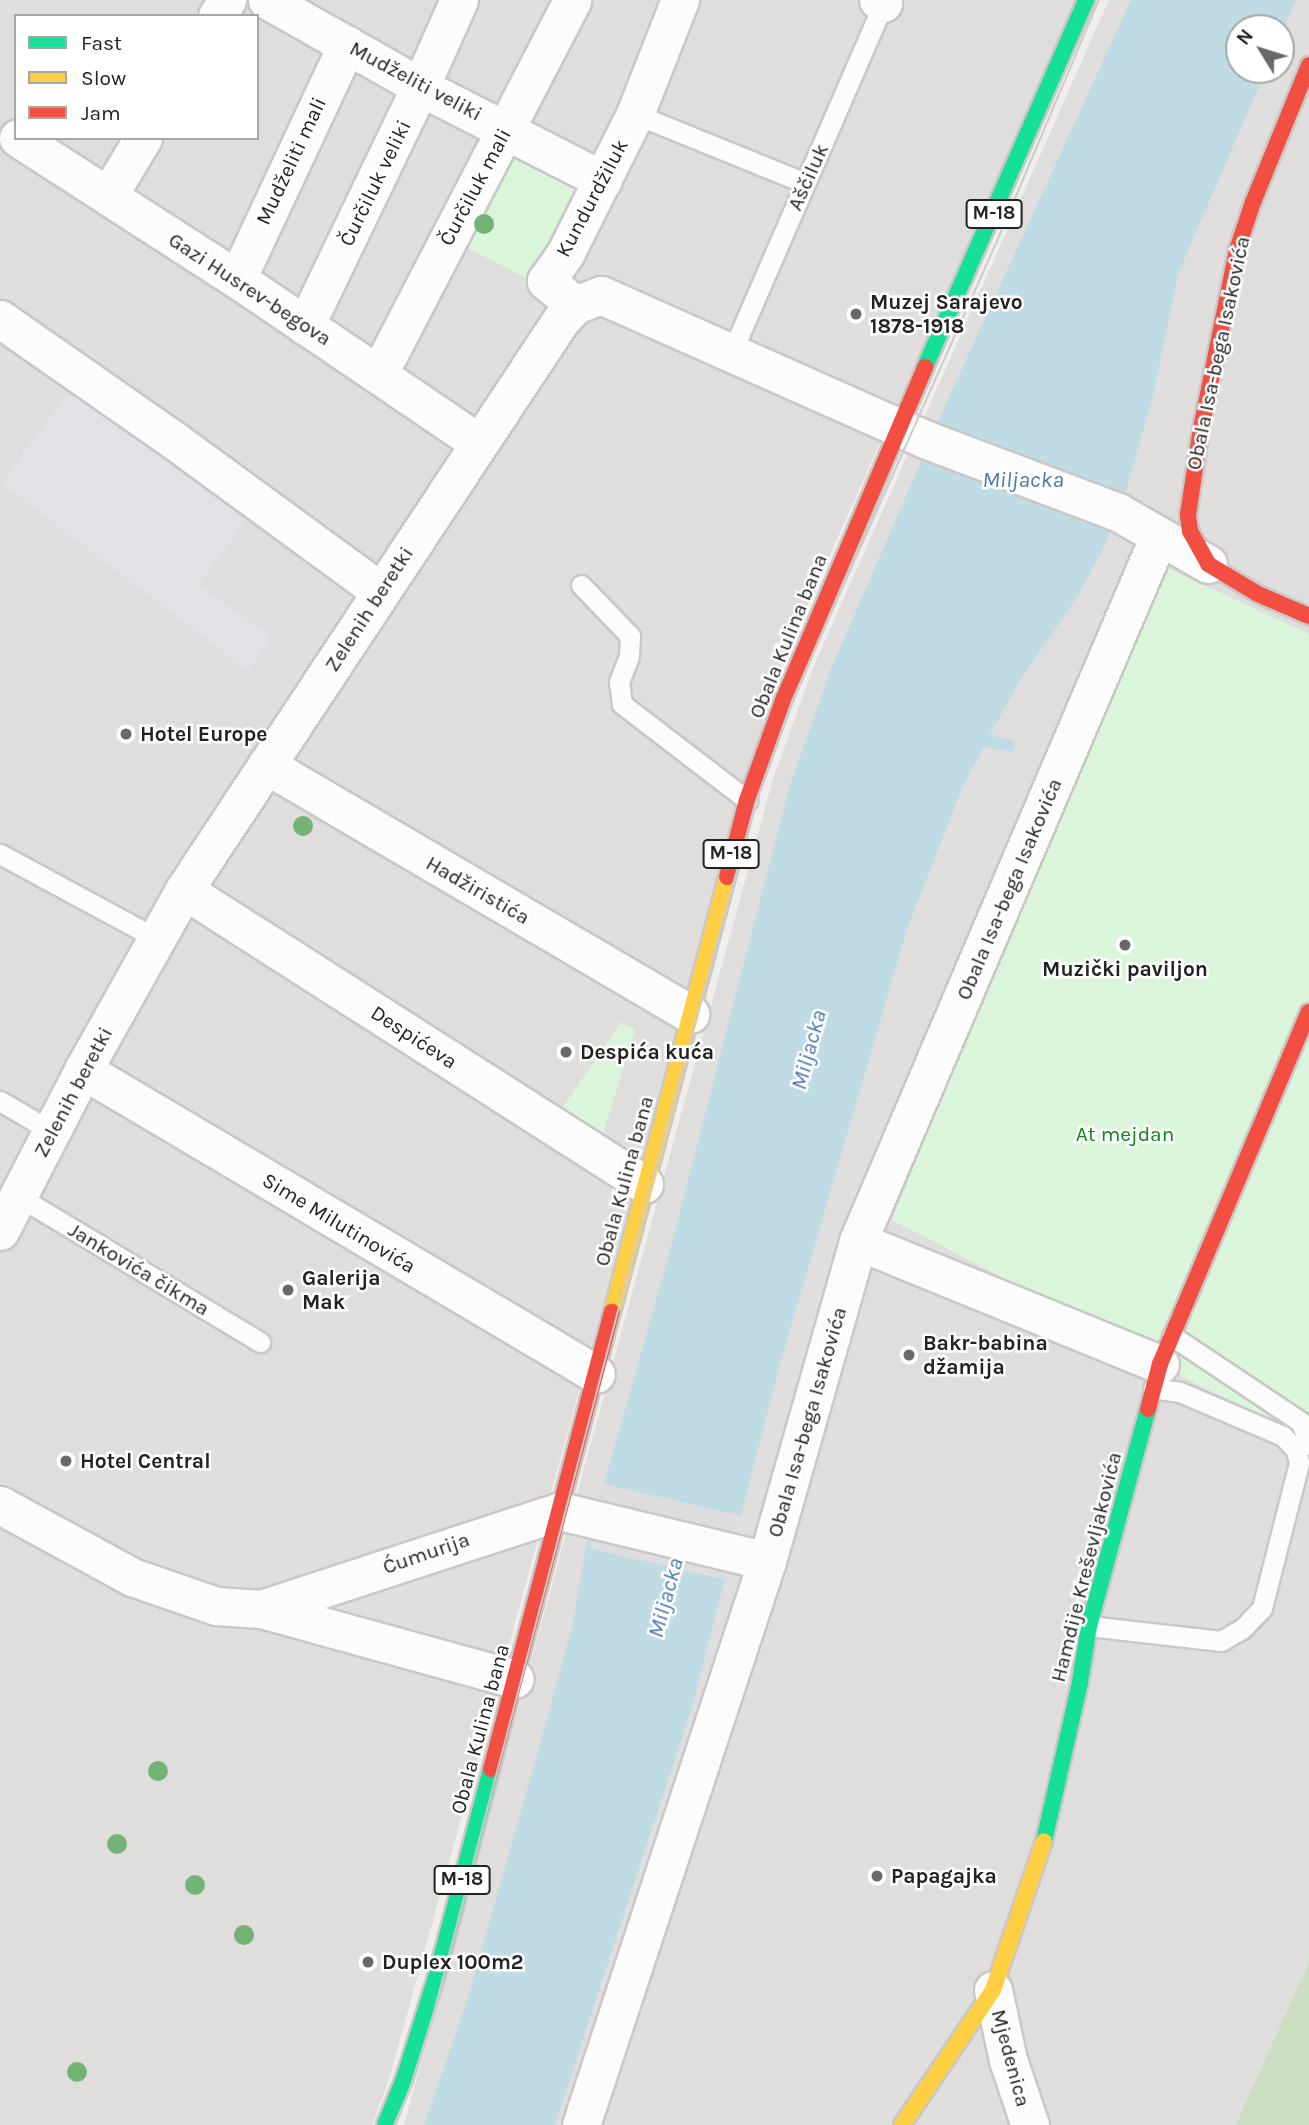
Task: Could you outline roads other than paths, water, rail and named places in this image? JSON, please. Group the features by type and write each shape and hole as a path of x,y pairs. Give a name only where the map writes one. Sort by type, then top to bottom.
{"main road":[{"name":"Obala Kulina bana","path":"384,2125 404,2079 437,1975 515,1679 577,1514 596,1374 747,800 784,698 914,434 1086,0"},
{"name":"Obala Isa-bega Isakovića","path":"1208,564 1190,531 1188,515 1201,428 1226,299 1252,202 1309,65"},
{"path":"1208,564 1258,594 1309,616"},
{"name":"Hamdije Kreševljakovića","path":"902,2125 993,1990 1039,1861 1089,1626 1161,1363 1309,1012"}],"street":[{"name":"Mudželiti veliki","path":"267,0 421,86 603,180"},
{"name":"Čurčiluk veliki","path":"305,326 421,86 459,0"},
{"name":"Čurčiluk mali","path":"379,373 572,0"},
{"name":"Kundurdžiluk","path":"575,305 546,281 566,252 635,114 680,0"},
{"name":"Mudželiti mali","path":"237,279 347,44"},
{"name":"Gazi Husrev-begova","path":"20,140 237,279 479,443"},
{"path":"108,197 142,140"},
{"path":"575,305 601,295 914,434 1118,512 1208,564"},
{"name":"Zelenih beretki","path":"0,1231 83,1070 184,890 561,320 575,305"},
{"path":"0,319 175,441 381,592"},
{"name":"Obala Isa-bega Isakovića","path":"580,2125 735,1650 767,1561 858,1241 1160,536"},
{"name":"Hadžiristića","path":"266,765 690,1014"},
{"name":"Despićeva","path":"184,890 644,1184"},
{"name":"Sime Milutinovića","path":"83,1070 596,1374"},
{"path":"858,1241 1161,1363"},
{"name":"Ćumurija","path":"0,1505 132,1577 216,1606 261,1609 515,1679"},
{"path":"577,1514 767,1561"},
{"name":"Ćumurija","path":"261,1609 577,1514"},
{"name":"Mjedenica","path":"993,1990 1008,2060 1030,2125"}],"lane":[{"name":"Aščiluk","path":"731,354 882,1"},
{"name":"Kundurdžiluk","path":"635,114 805,183"},
{"path":"581,585 630,636 629,656 619,682 622,704 747,800"},
{"path":"0,855 157,939"},
{"path":"0,1101 51,1131"},
{"name":"Jankovića čikma","path":"18,1196 260,1342"},
{"path":"1161,1363 1301,1422 1309,1445"},
{"path":"1089,1626 1221,1641 1242,1629 1262,1608 1299,1463 1296,1450 1283,1437 1180,1392 1161,1363"}],"water":[{"name":"Miljacka","path":"1131,0 1296,0 1290,14 1225,14 1225,84 1260,84 1178,274 1153,396 1124,498 1104,547 1079,594 1017,685 963,786 907,929 780,1364 692,1707 555,2125 424,2125 467,2001 544,1730 573,1623 586,1547 668,1258 789,788 831,669 949,397"}],"waterway":[{"path":"971,739 1009,745"}],"tram line":[{"path":"394,2125 409,2091 433,2016 656,1166 756,801 792,701 997,241 1099,0"}],"place":[{"name":"Muzej Sarajevo 1878-1918","path":"856,314"},
{"name":"Hotel Europe","path":"126,734"},
{"name":"Muzički paviljon","path":"1125,945"},
{"name":"Despića kuća","path":"566,1052"},
{"name":"Galerija Mak","path":"288,1290"},
{"name":"Bakr-babina džamija","path":"909,1355"},
{"name":"Hotel Central","path":"66,1461"},
{"name":"Papagajka","path":"877,1876"},
{"name":"Duplex 100m2","path":"368,1962"}],"park label":[{"name":"At mejdan","path":"1125,1134"}]}
